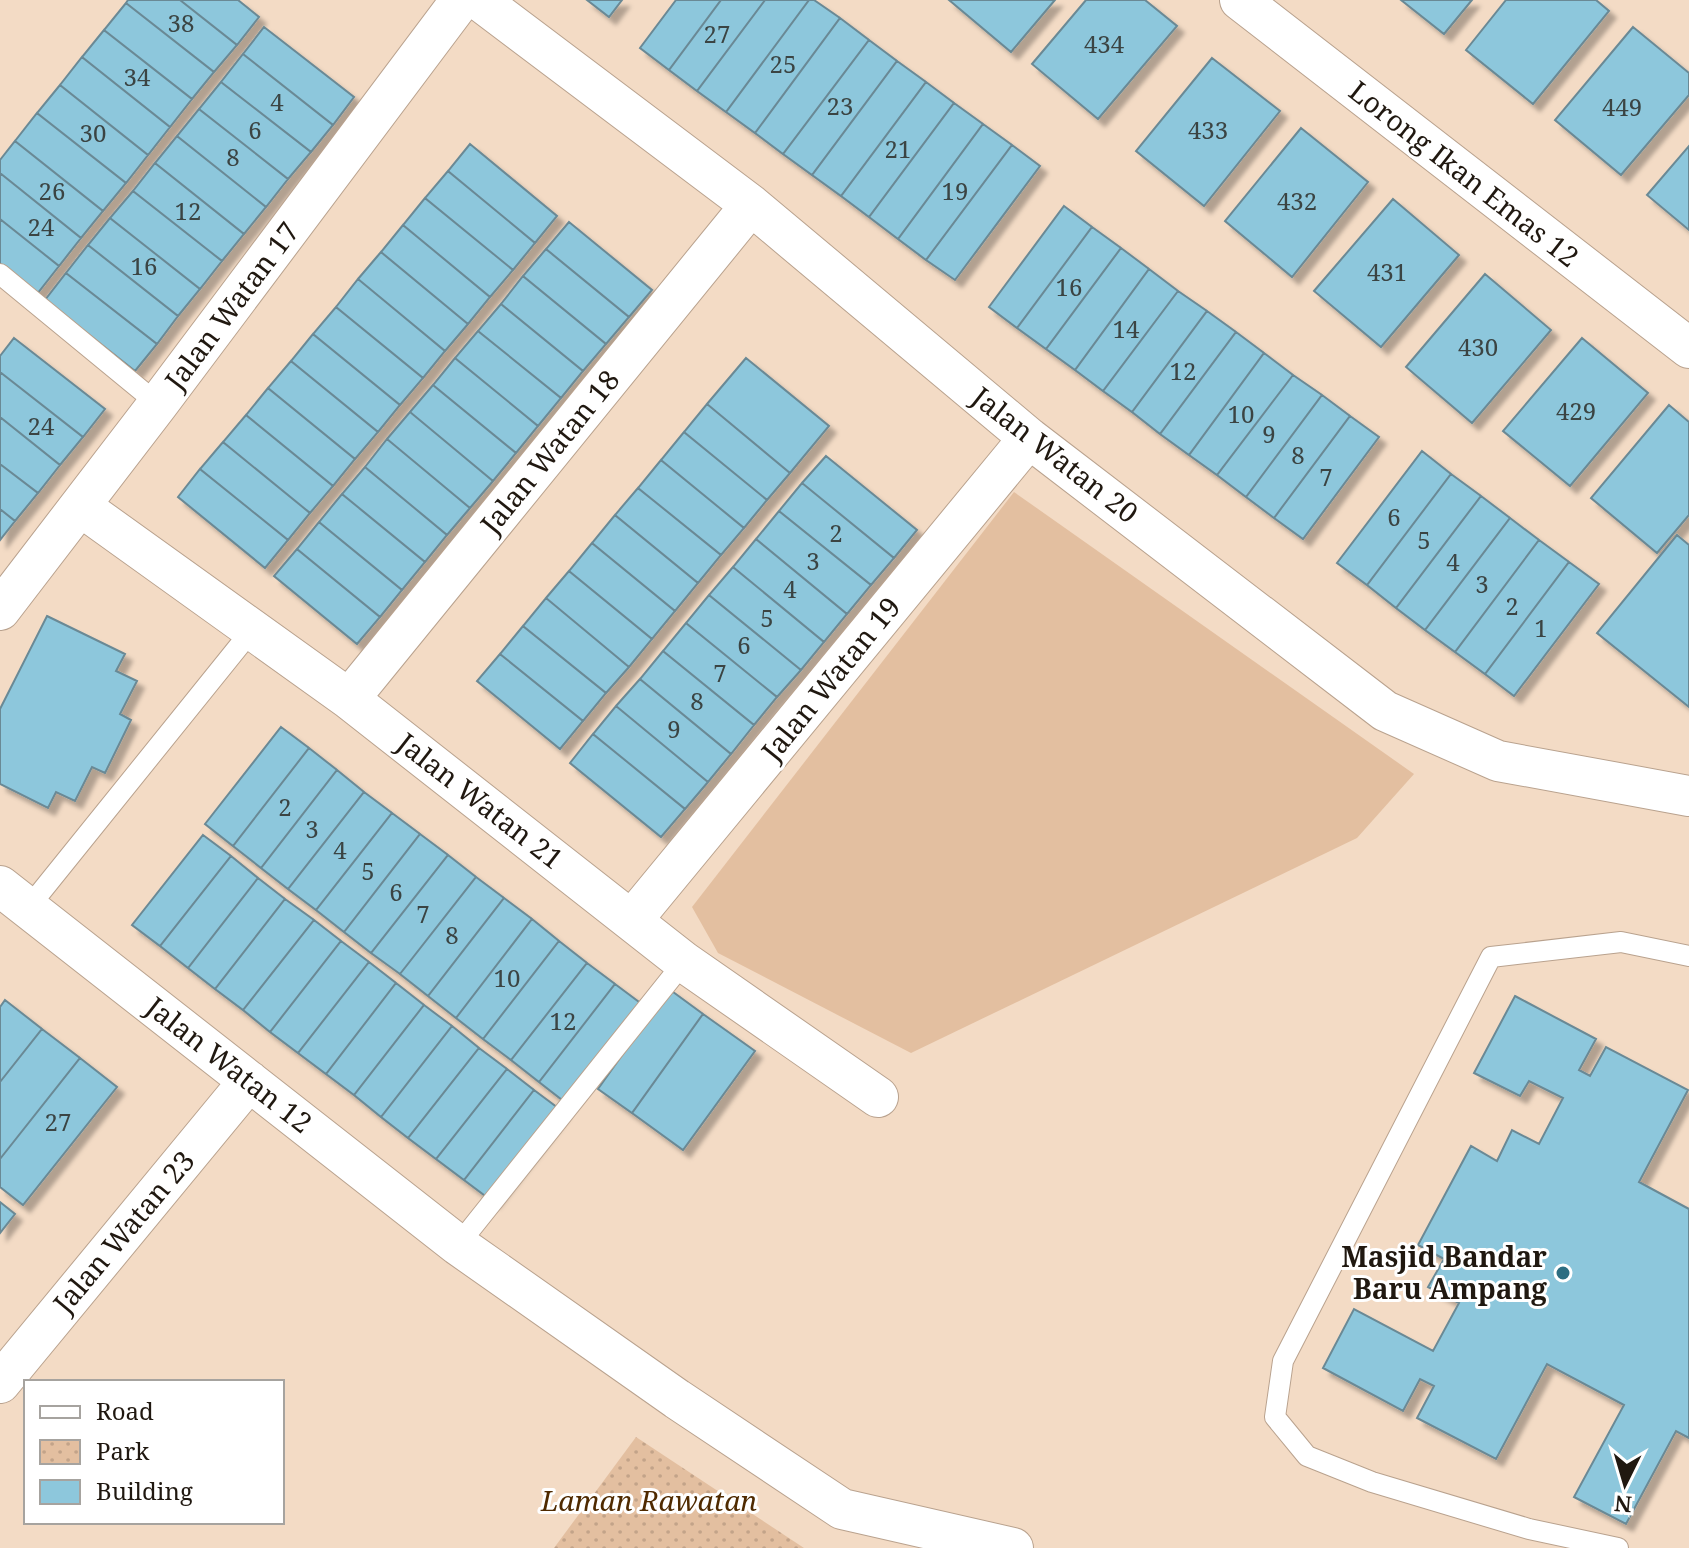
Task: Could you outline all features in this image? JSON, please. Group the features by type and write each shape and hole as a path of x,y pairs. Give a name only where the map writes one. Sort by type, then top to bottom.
{"street":[{"name":"Jalan Watan 17","path":"0,610 461,0"},
{"name":"Jalan Watan 20","path":"479,0 751,205 1029,438 1385,711 1498,761 1689,796"},
{"name":"Lorong Ikan Emas 12","path":"1240,0 1689,348"},
{"name":"Jalan Watan 18","path":"349,699 751,205"},
{"name":"Jalan Watan 19","path":"632,920 1029,438"},
{"name":"Jalan Watan 21","path":"80,506 349,699 684,962 878,1097"},
{"name":"Jalan Watan 12","path":"14,897 458,1245 677,1399 842,1509 1013,1548"},
{"name":"Jalan Watan 23","path":"0,1383 249,1081"}],"lane":[{"path":"0,274 158,404"},
{"path":"14,897 252,630"},
{"path":"1618,1548 1526,1538 1372,1482 1307,1456 1275,1417 1283,1361 1491,957 1621,942 1689,956"},
{"path":"458,1245 684,962"}],"green space":[{"path":"1014,492 1414,774 1357,838 911,1053 718,953 692,907"},
{"name":"Laman Rawatan","path":"636,1437 804,1548 554,1548"}],"building":[{"path":"128,0 180,0 237,45 214,72 126,3"},
{"path":"180,0 238,0 259,17 237,45"},
{"path":"587,0 622,0 609,17"},
{"path":"676,0 721,0 669,70 640,48"},
{"path":"721,0 765,0 697,91 669,70"},
{"path":"765,0 809,0 726,112 697,91"},
{"path":"809,0 814,0 840,18 755,133 726,112"},
{"path":"949,0 1055,0 1011,52"},
{"path":"1086,0 1145,0 1177,26 1098,119 1032,64"},
{"path":"1401,0 1472,0 1444,34"},
{"path":"1506,0 1596,0 1609,11 1533,104 1466,50"},
{"path":"126,3 214,72 192,99 104,30"},
{"path":"840,18 869,40 783,154 755,133"},
{"path":"264,27 354,97 333,125 243,54"},
{"path":"1633,27 1689,73 1689,95 1621,175 1555,120"},
{"path":"104,30 192,99 170,127 82,57"},
{"path":"869,40 897,61 812,175 783,154"},
{"path":"243,54 333,125 311,152 221,82"},
{"path":"82,57 170,127 148,155 60,85"},
{"path":"1212,58 1280,111 1204,206 1136,151"},
{"path":"897,61 926,82 841,196 812,175"},
{"path":"221,82 311,152 288,179 199,109"},
{"path":"926,82 954,103 869,217 841,196"},
{"path":"60,85 148,155 126,183 37,113"},
{"path":"954,103 983,124 898,239 869,217"},
{"path":"199,109 288,179 266,207 177,136"},
{"path":"37,113 126,183 103,211 15,141"},
{"path":"983,124 1012,145 926,260 898,239"},
{"path":"1301,128 1368,182 1292,277 1225,221"},
{"path":"177,136 266,207 244,234 155,163"},
{"path":"15,141 103,211 81,238 0,173 0,160"},
{"path":"470,144 557,216 535,243 448,171"},
{"path":"1012,145 1040,166 955,280 926,260"},
{"path":"1689,146 1689,230 1647,195"},
{"path":"155,163 244,234 222,261 133,191"},
{"path":"448,171 535,243 513,270 425,198"},
{"path":"0,173 81,238 59,266 0,219"},
{"path":"133,191 222,261 200,289 110,218"},
{"path":"425,198 513,270 490,297 403,225"},
{"path":"1393,199 1459,255 1381,347 1314,291"},
{"path":"1064,206 1092,227 1017,328 989,307"},
{"path":"110,218 200,289 178,316 88,245"},
{"path":"0,219 59,266 37,294 0,264"},
{"path":"569,222 652,290 629,317 546,249"},
{"path":"403,225 490,297 468,324 381,252"},
{"path":"1092,227 1121,248 1046,349 1017,328"},
{"path":"88,245 178,316 157,344 66,273"},
{"path":"1121,248 1149,269 1075,370 1046,349"},
{"path":"546,249 629,317 606,344 523,276"},
{"path":"381,252 468,324 445,351 358,279"},
{"path":"1149,269 1178,291 1103,391 1075,370"},
{"path":"66,273 157,344 135,371 45,300"},
{"path":"1485,274 1551,330 1472,423 1406,367"},
{"path":"523,276 606,344 583,371 501,304"},
{"path":"358,279 445,351 423,378 336,307"},
{"path":"1178,291 1207,311 1132,412 1103,391"},
{"path":"501,304 583,371 561,398 478,331"},
{"path":"336,307 423,378 400,405 313,334"},
{"path":"1207,311 1236,332 1160,434 1132,412"},
{"path":"478,331 561,398 538,426 455,358"},
{"path":"1236,332 1264,353 1189,455 1160,434"},
{"path":"313,334 400,405 378,432 291,361"},
{"path":"14,338 105,409 83,437 0,372 0,356"},
{"path":"1582,338 1648,393 1570,486 1503,431"},
{"path":"1264,353 1293,375 1217,475 1189,455"},
{"path":"455,358 538,426 516,453 433,385"},
{"path":"746,358 829,426 790,473 707,404"},
{"path":"291,361 378,432 355,459 268,388"},
{"path":"0,372 83,437 60,465 0,417"},
{"path":"1293,375 1322,395 1246,497 1217,475"},
{"path":"433,385 516,453 493,481 410,412"},
{"path":"268,388 355,459 333,486 246,415"},
{"path":"1322,395 1350,416 1274,518 1246,497"},
{"path":"707,404 790,473 767,500 684,432"},
{"path":"1669,405 1689,422 1689,515 1657,553 1591,498"},
{"path":"410,412 493,481 470,508 387,439"},
{"path":"246,415 333,486 310,513 223,442"},
{"path":"1350,416 1379,437 1303,539 1274,518"},
{"path":"0,417 60,465 38,493 0,464"},
{"path":"684,432 767,500 744,528 661,460"},
{"path":"387,439 470,508 447,535 365,467"},
{"path":"223,442 310,513 288,540 200,469"},
{"path":"1422,451 1451,474 1367,585 1337,563"},
{"path":"826,456 917,530 894,558 802,483"},
{"path":"661,460 744,528 721,555 638,488"},
{"path":"0,464 38,493 15,521 0,509"},
{"path":"365,467 447,535 425,562 342,494"},
{"path":"200,469 288,540 265,568 178,497"},
{"path":"1451,474 1481,496 1396,608 1367,585"},
{"path":"802,483 894,558 871,585 779,511"},
{"path":"638,488 721,555 698,583 615,515"},
{"path":"342,494 425,562 402,590 319,522"},
{"path":"1481,496 1510,518 1425,630 1396,608"},
{"path":"0,509 15,521 0,540"},
{"path":"779,511 871,585 847,614 756,539"},
{"path":"615,515 698,583 675,611 592,543"},
{"path":"1510,518 1539,540 1455,652 1425,630"},
{"path":"319,522 402,590 380,617 297,549"},
{"path":"1677,535 1689,545 1689,707 1597,633"},
{"path":"756,539 847,614 824,642 733,567"},
{"path":"1539,540 1569,562 1485,674 1455,652"},
{"path":"592,543 675,611 652,639 569,571"},
{"path":"297,549 380,617 357,644 274,576"},
{"path":"1569,562 1599,584 1514,696 1485,674"},
{"path":"733,567 824,642 801,670 709,595"},
{"path":"569,571 652,639 629,667 546,598"},
{"path":"709,595 801,670 777,697 686,623"},
{"path":"546,598 629,667 606,693 523,626"},
{"path":"47,616 125,654 116,671 137,681 120,714 131,720 105,773 92,767 75,801 56,792 48,808 0,784 0,709"},
{"path":"686,623 777,697 754,725 663,651"},
{"path":"523,626 606,693 583,721 500,654"},
{"path":"663,651 754,725 731,754 640,679"},
{"path":"500,654 583,721 560,749 477,681"},
{"path":"640,679 731,754 708,782 616,706"},
{"path":"616,706 708,782 685,809 593,734"},
{"path":"281,727 309,748 233,846 205,824"},
{"path":"593,734 685,809 661,837 570,763"},
{"path":"309,748 337,770 261,868 233,846"},
{"path":"337,770 364,792 288,889 261,868"},
{"path":"364,792 392,813 316,910 288,889"},
{"path":"392,813 420,834 344,932 316,910"},
{"path":"420,834 448,855 371,953 344,932"},
{"path":"203,835 231,856 160,946 132,925"},
{"path":"448,855 476,877 400,974 371,953"},
{"path":"231,856 258,878 188,968 160,946"},
{"path":"476,877 504,898 428,996 400,974"},
{"path":"258,878 285,899 215,989 188,968"},
{"path":"504,898 532,919 456,1018 428,996"},
{"path":"285,899 314,920 243,1010 215,989"},
{"path":"532,919 559,941 483,1039 456,1018"},
{"path":"314,920 341,941 270,1032 243,1010"},
{"path":"341,941 369,962 298,1053 270,1032"},
{"path":"559,941 587,963 511,1060 483,1039"},
{"path":"369,962 396,983 326,1074 298,1053"},
{"path":"587,963 615,984 539,1082 511,1060"},
{"path":"396,983 424,1005 354,1095 326,1074"},
{"path":"615,984 643,1005 566,1103 539,1082"},
{"path":"669,989 703,1014 632,1113 598,1089"},
{"name":"Masjid Bandar Baru Ampang","path":"1515,996 1596,1039 1579,1070 1590,1076 1606,1047 1688,1090 1639,1182 1689,1209 1689,1438 1676,1431 1626,1524 1574,1497 1624,1405 1547,1364 1496,1459 1417,1418 1434,1386 1420,1379 1403,1411 1323,1368 1354,1309 1433,1351 1459,1303 1428,1287 1444,1259 1418,1245 1471,1146 1497,1161 1512,1130 1539,1144 1563,1098 1529,1081 1520,1096 1474,1073"},
{"path":"5,1000 42,1029 0,1082 0,1007"},
{"path":"424,1005 452,1026 381,1117 354,1095"},
{"path":"703,1014 755,1051 683,1150 632,1113"},
{"path":"452,1026 479,1048 408,1138 381,1117"},
{"path":"42,1029 80,1058 0,1159 0,1082"},
{"path":"479,1048 507,1069 436,1159 408,1138"},
{"path":"80,1058 117,1087 23,1205 0,1187 0,1159"},
{"path":"507,1069 534,1090 464,1180 436,1159"},
{"path":"534,1090 562,1111 492,1201 464,1180"},
{"path":"0,1202 15,1214 0,1233"}],"place":[{"name":"Masjid Bandar Baru Ampang","path":"1563,1273"}]}
